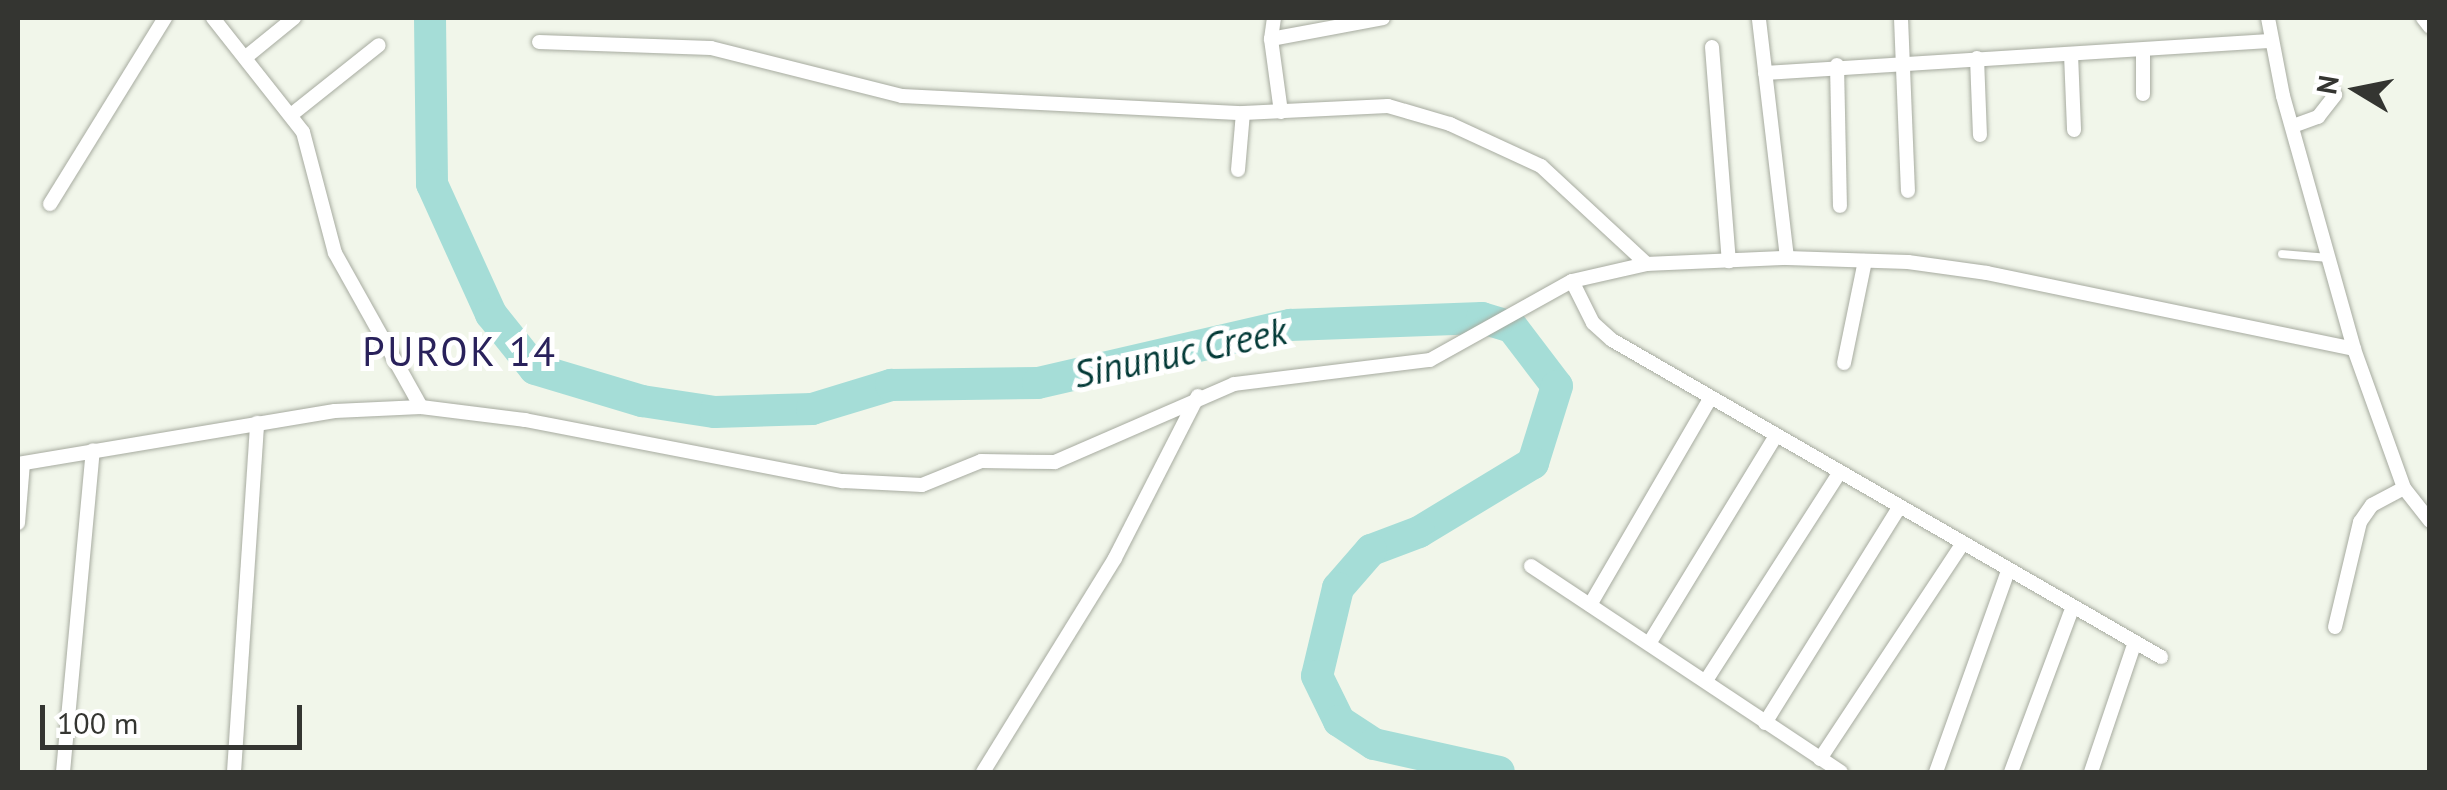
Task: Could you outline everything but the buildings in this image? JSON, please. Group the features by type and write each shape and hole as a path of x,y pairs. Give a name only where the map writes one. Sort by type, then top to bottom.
{"street":[{"path":"50,204 165,18"},
{"path":"214,18 292,115 315,163 335,254 421,408"},
{"path":"246,56 294,18"},
{"path":"1274,18 1272,39 1281,112"},
{"path":"1272,39 1383,18"},
{"path":"1760,18 1787,258"},
{"path":"1901,18 1908,190"},
{"path":"2268,18 2270,41 2354,349 2404,488 2430,522"},
{"path":"2423,18 2430,28"},
{"path":"1765,73 1902,60 2270,41"},
{"path":"539,42 711,48 902,96 1243,113 1365,104 1450,124 1541,166 1646,264"},
{"path":"292,115 379,45"},
{"path":"1712,47 1728,260"},
{"path":"2143,94 2144,50"},
{"path":"2072,54 2074,130"},
{"path":"1978,58 1980,135"},
{"path":"1837,65 1840,206"},
{"path":"2293,126 2318,117 2335,96"},
{"path":"1238,170 1243,113"},
{"path":"18,523 20,464 335,410 421,408 902,486 952,477 980,460 1056,462 1198,396 1267,378 1430,360 1492,330 1572,281 1646,264 1787,258 1865,260 1987,272 2354,349"},
{"path":"1844,363 1865,260"},
{"path":"1572,281 1593,322 1612,340 1961,546 2161,658"},
{"path":"983,772 1115,558 1198,396"},
{"path":"1590,605 1710,398"},
{"path":"234,772 257,423"},
{"path":"1650,642 1775,437"},
{"path":"63,772 94,450"},
{"path":"1707,679 1840,472"},
{"path":"2334,627 2360,522 2372,505 2404,488"},
{"path":"1766,723 1898,509"},
{"path":"1820,759 1961,546"},
{"path":"1530,566 1707,679 1841,772"},
{"path":"1936,772 2008,571"},
{"path":"2011,772 2072,609"},
{"path":"2091,772 2134,645"}],"lane":[{"path":"2282,254 2332,258"}],"waterway":[{"name":"Sinunuc Creek","path":"430,18 432,184 491,314 535,369 642,401 715,412 812,409 891,385 1038,383 1290,325 1482,318 1512,327 1557,386 1533,463 1419,532 1371,550 1338,588 1317,676 1339,721 1374,744 1499,772"}],"district":[{"name":"PUROK 14","path":"460,351"}]}
